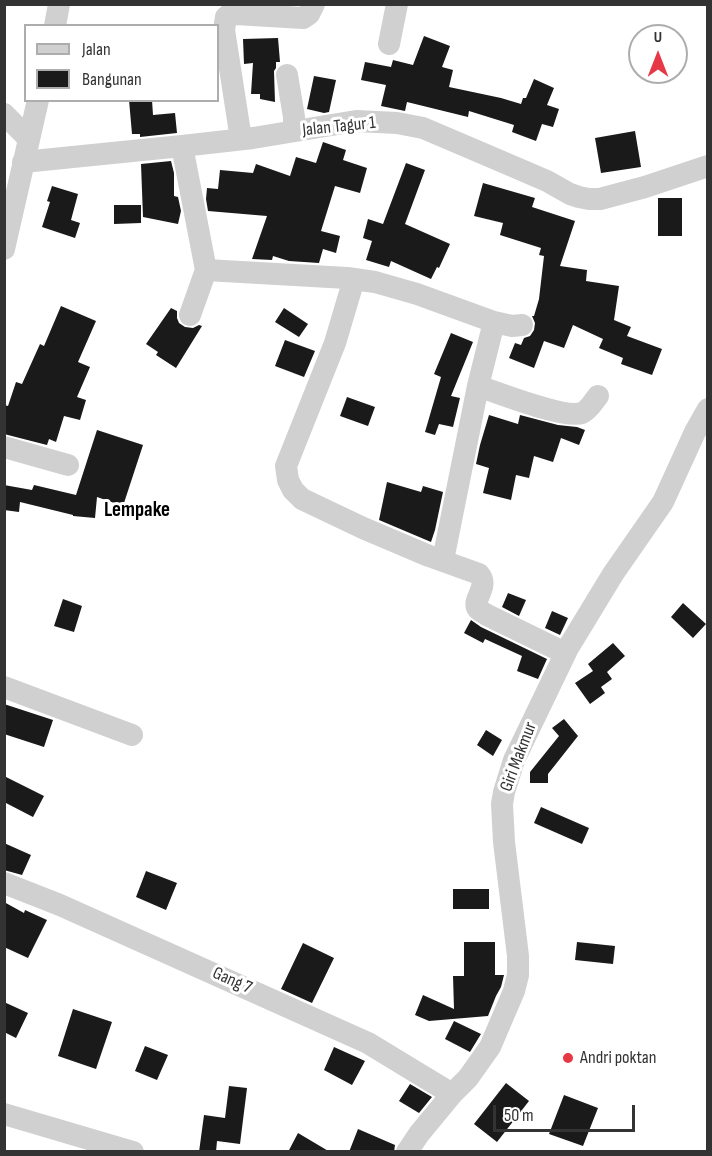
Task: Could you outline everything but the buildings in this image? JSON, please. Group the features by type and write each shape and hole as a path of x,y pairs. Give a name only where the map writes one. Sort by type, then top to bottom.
{"street":[{"path":"55,24 60,4"},
{"path":"241,139 224,30 226,17 236,14 303,18 309,14 314,4"},
{"path":"389,44 397,4"},
{"path":"287,75 294,131"},
{"path":"4,249 16,169 29,139 38,102"},
{"path":"4,114 29,139"},
{"name":"Jalan Tagur 1","path":"16,169 356,121 397,123 423,129 495,158 570,194 589,199 600,199 645,187 708,166"},
{"path":"182,146 206,270 190,315"},
{"path":"206,270 375,282 417,294 494,322 512,326 522,325"},
{"path":"354,279 335,343 286,466 288,480 293,490 302,499 363,528 483,577 477,604 479,610 565,653"},
{"path":"442,560 478,386 494,322"},
{"path":"478,386 559,413 583,412 598,396"},
{"name":"Giri Makmur","path":"407,1152 419,1134 468,1078 490,1047 514,991 518,975 518,956 503,832 502,804 514,760 565,653 613,574 663,502 695,432 708,410"},
{"path":"4,447 68,465"},
{"path":"4,687 132,735"},
{"name":"Gang 7","path":"4,883 60,905 368,1042 452,1094"},
{"path":"4,1114 133,1152"}],"place":[{"name":"Andri poktan","path":"568,1058"}],"district":[{"name":"Lempake","path":"137,511"}]}
